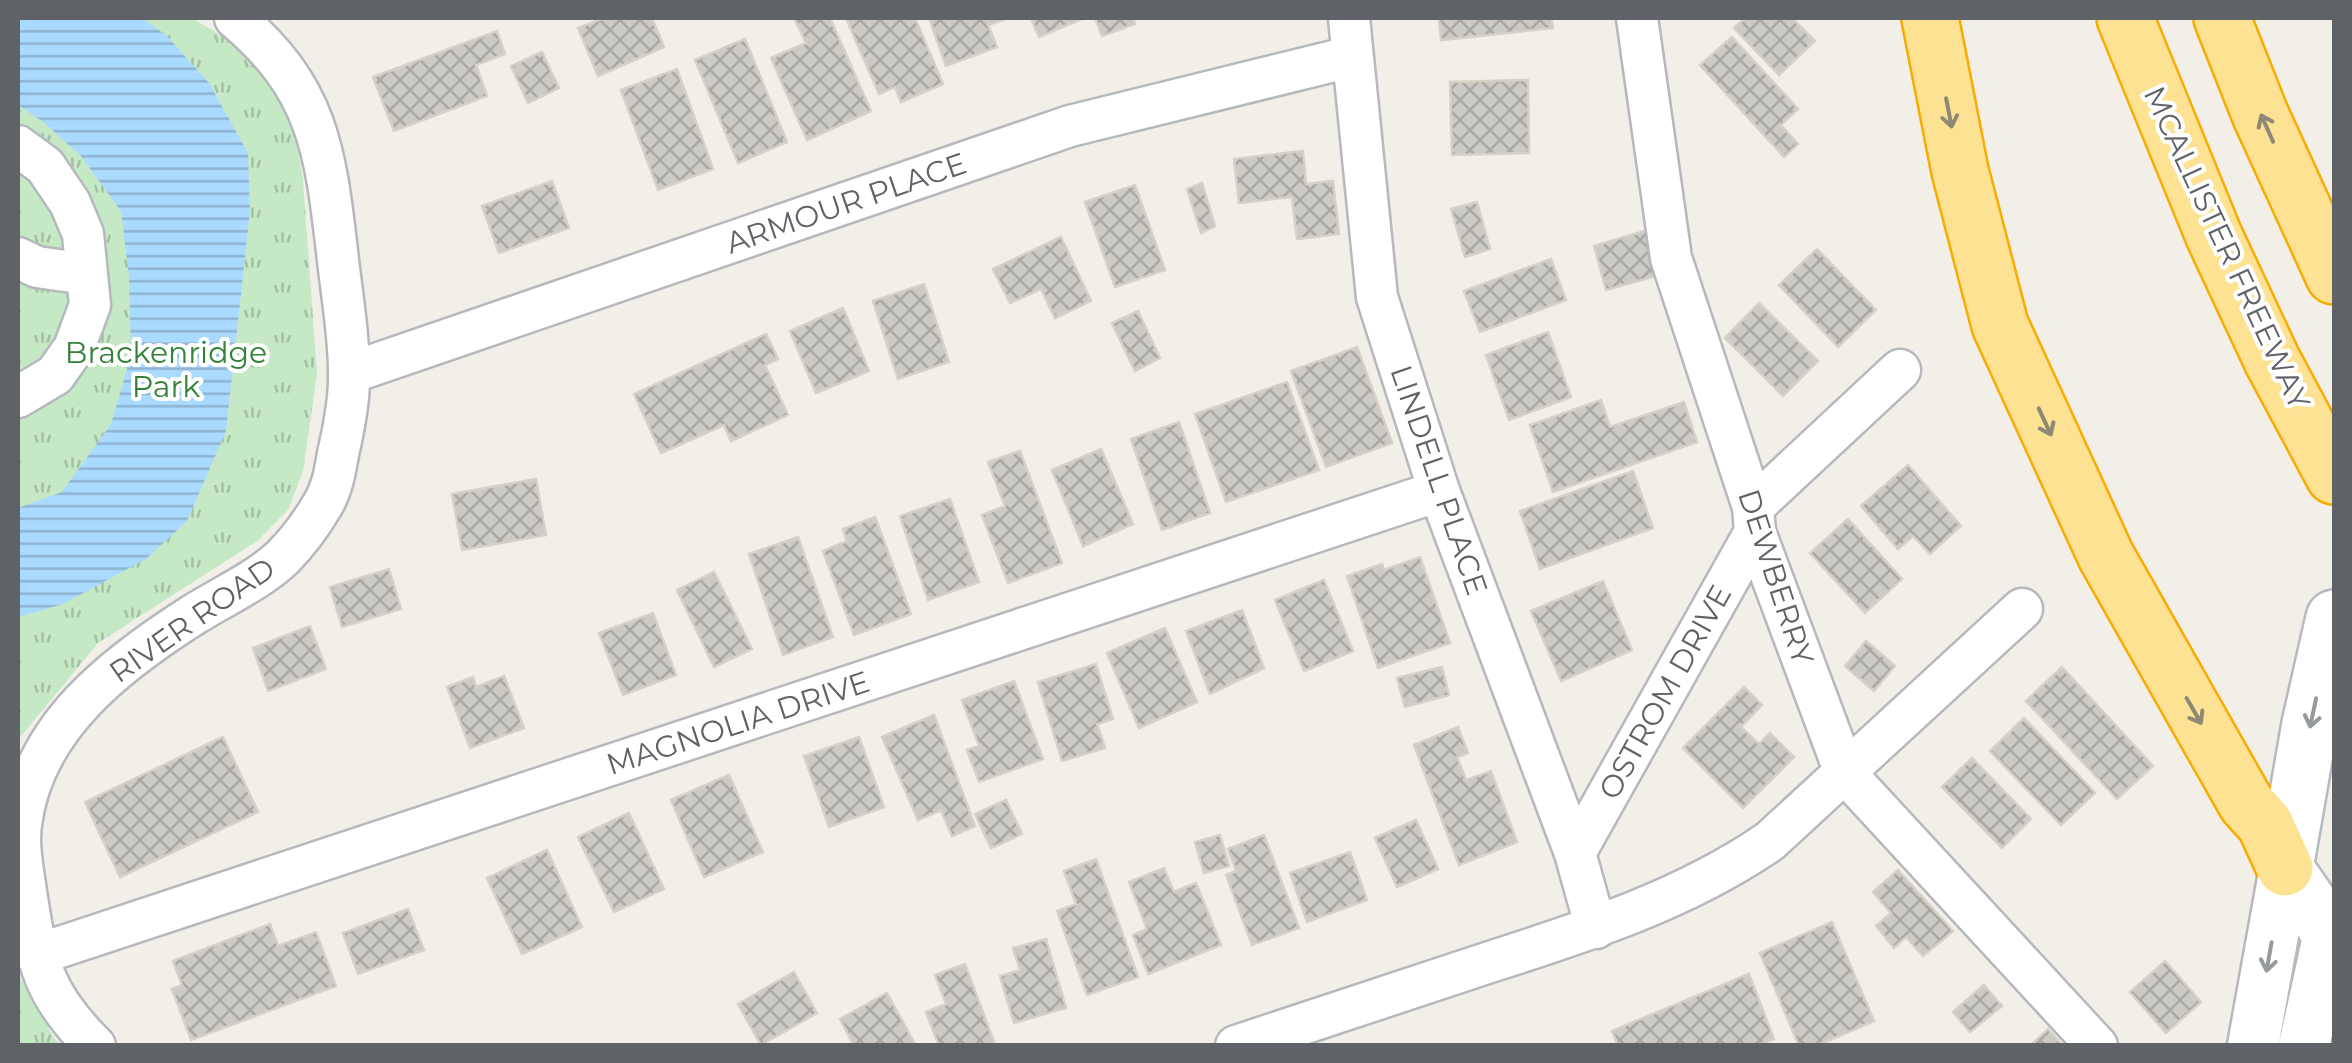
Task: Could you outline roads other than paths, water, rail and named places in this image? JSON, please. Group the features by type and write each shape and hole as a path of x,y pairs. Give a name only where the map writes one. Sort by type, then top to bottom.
{"highway":[{"path":"1930,18 1960,171 2000,325 2106,556 2246,803 2265,824 2285,868"},
{"name":"MCALLISTER FREEWAY","path":"2125,18 2172,136 2272,360 2334,476"},
{"path":"2222,18 2334,276"}],"main road":[{"path":"2333,927 2285,868 2310,724 2334,618"}],"street":[{"name":"RIVER ROAD","path":"95,1046 54,999 36,955 20,854 21,823 36,768 52,740 91,692 118,668 150,642 280,560 306,529 332,486 345,424 350,373 327,166 309,108 283,65 235,18"},
{"name":"DEWBERRY","path":"1636,18 1670,258 1754,520 1844,773 2097,1046"},
{"name":"ARMOUR PLACE","path":"350,373 1070,126 1349,37"},
{"name":"LINDELL PLACE","path":"1349,37 1377,297 1440,491 1575,853 1596,928"},
{"path":"18,146 44,166 70,203 83,234 90,305 74,348 54,375 18,396"},
{"path":"18,258 36,267 86,274"},
{"name":"OSTROM DRIVE","path":"1575,853 1754,520 1900,370"},
{"name":"MAGNOLIA DRIVE","path":"36,955 1440,491"},
{"path":"1236,1046 1596,928 1740,862 1770,841 2022,609"},
{"path":"2285,868 2245,1044 2304,1045 2333,927"}],"water":[{"path":"18,18 142,18 167,36 209,83 248,153 250,211 226,431 187,521 146,559 63,604 18,617 18,508 62,492 111,424 131,355 129,276 121,211 80,155 18,105"}],"park label":[{"name":"Brackenridge Park","path":"166,369"}]}
